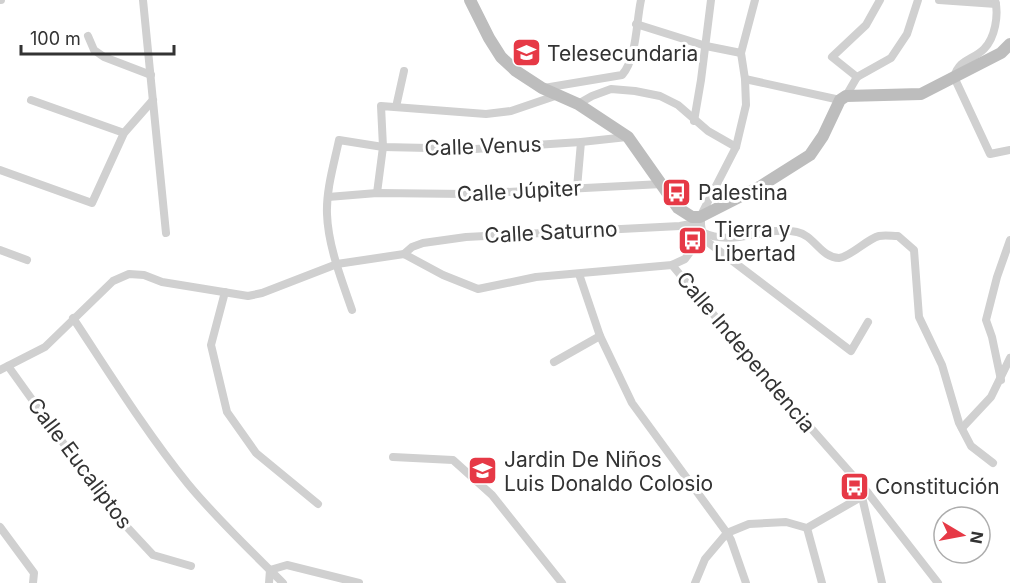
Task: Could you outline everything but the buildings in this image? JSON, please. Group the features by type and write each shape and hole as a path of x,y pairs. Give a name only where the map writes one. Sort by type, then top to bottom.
{"street":[{"path":"142,0 166,233"},
{"path":"470,0 501,57 516,71 542,88 578,104 628,137 678,208 701,220"},
{"path":"542,88 622,75 629,67 641,0"},
{"path":"694,121 711,0"},
{"path":"672,265 685,259 702,234 701,220 736,147 746,105 741,53 755,0"},
{"path":"857,77 832,57 866,25 880,0"},
{"path":"701,220 761,186 810,154 824,136 843,98 857,77 891,58 907,34 918,0"},
{"path":"939,0 995,2 994,31 984,49 957,66 954,77 990,154 1010,150"},
{"path":"636,24 706,46 741,53"},
{"path":"88,36 94,50 104,57 151,75"},
{"path":"745,79 843,98 921,94 1001,53 1010,44"},
{"path":"396,107 404,71"},
{"path":"578,104 611,89 660,96 678,105 694,121 736,147"},
{"path":"377,193 383,147 381,106 486,114 511,111 558,95"},
{"path":"31,100 124,133"},
{"path":"0,170 92,203 124,133 153,100"},
{"name":"Calle Venus","path":"328,197 339,140 383,147 475,149 628,137"},
{"path":"577,188 581,142"},
{"name":"Calle Júpiter","path":"328,197 377,193 467,194 662,184"},
{"path":"328,197 327,216 336,264 352,310"},
{"name":"Calle Saturno","path":"404,254 412,247 423,243 466,237 680,226 701,220"},
{"path":"702,234 718,239 777,231 798,232 811,238 830,256 841,258 879,236 897,236 914,250 919,317 942,365 962,428 971,446 993,463"},
{"path":"702,234 851,351 868,322"},
{"path":"1001,380 986,320 997,277 1010,240"},
{"path":"0,250 27,260"},
{"path":"4,368 45,347 113,281 129,274 144,275 162,282 248,296 262,293 336,264 404,254"},
{"name":"Calle Independencia","path":"404,254 450,278 478,289 536,277 672,265 938,583"},
{"path":"579,274 600,336 632,403 727,533 746,583"},
{"path":"225,292 212,345 227,412 256,453 318,504"},
{"path":"73,318 153,438 189,485 248,550 283,583"},
{"path":"554,362 600,336"},
{"path":"962,428 992,397 1010,358"},
{"name":"Calle Eucaliptos","path":"4,368 112,511 153,555 191,566"},
{"path":"393,457 453,459 492,495 562,583"},
{"path":"695,583 705,558 727,533 749,524 786,522 807,528 865,495 882,583"},
{"path":"1,528 34,573 33,583"},
{"path":"807,528 822,583"},
{"path":"270,570 287,565 359,583"},
{"path":"269,583 270,570"}],"place":[{"name":"Telesecundaria","path":"526,53"},
{"name":"Palestina","path":"677,192"},
{"name":"Tierra y Libertad","path":"693,241"},
{"name":"Jardin De Niños Luis Donaldo Colosio","path":"483,471"},
{"name":"Constitución","path":"854,486"}]}
